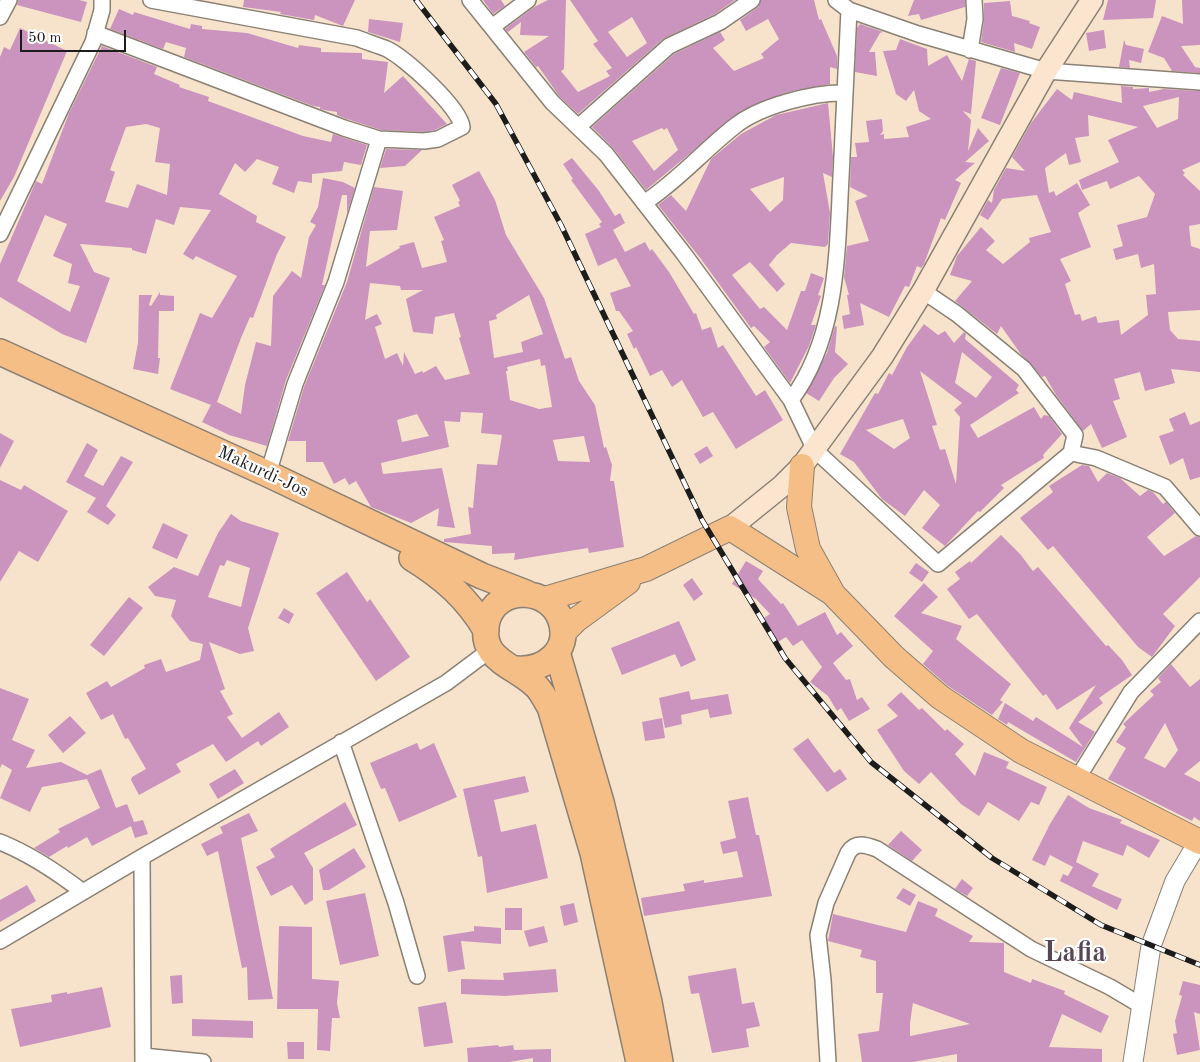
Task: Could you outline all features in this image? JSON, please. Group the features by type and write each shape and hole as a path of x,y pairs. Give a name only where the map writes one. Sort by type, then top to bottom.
{"highway":[{"name":"Makurdi-Jos","path":"0,352 268,474 482,576 535,596"},
{"name":"Makurdi-Jos","path":"0,370 401,551 438,573 460,594 476,613 488,640"},
{"path":"639,1062 593,853 550,706 537,686 516,669 496,659 488,640 488,618 494,608 503,600 514,595 535,596 558,614 560,643 601,802 649,1002 660,1062"},
{"path":"516,669 527,670 539,667 560,643"}],"main road":[{"path":"560,643 583,614 646,569 730,528 782,486 809,458 882,357 922,291 1046,71 1092,0"},
{"path":"809,458 799,507 808,549 832,593"},
{"path":"730,528 832,593 894,657 940,697 1021,751 1199,841"},
{"path":"535,596 646,569"}],"street":[{"path":"0,17 9,0"},
{"path":"0,234 95,33 102,10 102,0"},
{"path":"95,33 344,128 379,139 438,139 459,130 462,125 442,95 388,50 357,38 151,0"},
{"path":"470,0 552,102 606,154 764,361 791,400 809,458 938,564 1071,453 1075,435 1024,369 957,314 922,291"},
{"path":"492,27 528,0"},
{"path":"578,127 669,46 720,22 752,0"},
{"path":"836,0 849,10 970,50 1046,71 1200,82"},
{"path":"970,50 975,19 974,0"},
{"path":"791,400 806,380 816,355 833,290 849,10"},
{"path":"644,203 672,185 737,124 789,102 818,95 845,93"},
{"path":"268,474 295,384 336,282 346,241 379,139"},
{"path":"1071,453 1096,458 1165,486 1200,528"},
{"path":"1077,779 1131,692 1200,621"},
{"path":"0,941 142,857 446,683 488,640"},
{"path":"341,742 396,904 417,976"},
{"path":"1132,1062 1151,946 1175,881 1199,841"},
{"path":"0,842 21,851 62,876 82,892"},
{"path":"828,1062 818,935 826,903 851,848 857,845 877,849 1031,949 1110,987 1142,1006"},
{"path":"142,857 143,1059 203,1062"}],"building":[{"path":"18,0 79,0 87,2 81,22 17,5"},
{"path":"244,0 355,0 343,26 315,15 314,20 280,14 281,12 243,7"},
{"path":"483,0 501,0 505,6 493,14"},
{"path":"548,0 566,0 564,69 561,71 578,92 610,76 606,71 612,68 593,44 598,41 570,0 735,0 715,14 663,39 578,114 559,96 538,66 536,67 524,52 549,36 520,35 521,22 508,32 505,29 534,7","holes":["632,17 647,43 627,57 608,32"]},
{"path":"761,0 814,0 819,20 821,19 837,56 837,69 830,67 830,84 785,93 741,111 646,190 613,148 592,127 674,54 720,32 725,40 713,48 734,71 764,58 761,54 779,39 768,19 746,31 740,20 758,7","holes":["662,128 664,130 667,128 678,150 654,171 632,141"]},
{"path":"914,0 965,0 965,7 921,20 919,14 908,16"},
{"path":"1108,0 1156,0 1153,18 1103,20"},
{"path":"1182,0 1200,0 1200,45 1181,46 1195,67 1200,68 1200,73 1172,71 1164,58 1148,52 1162,16 1183,24"},
{"path":"1010,1 1012,16 1030,21 1029,23 1040,27 1032,49 1014,43 1015,52 981,42 984,3"},
{"path":"119,9 133,15 134,12 190,29 191,24 202,26 202,29 247,33 298,48 299,45 321,48 321,52 362,53 362,59 388,62 384,93 403,76 447,124 435,130 424,132 381,130 347,119 337,115 337,112 320,109 320,107 184,57 186,48 166,42 163,49 110,29"},
{"path":"369,19 403,23 400,42 368,32"},
{"path":"860,24 883,32 880,33 869,52 875,52 877,76 855,72 857,28"},
{"path":"20,28 67,51 14,177 0,201 0,57 4,47 10,50"},
{"path":"1104,30 1106,48 1089,51 1086,33"},
{"path":"900,39 927,49 928,66 947,55 962,81 969,59 976,61 971,114 963,111 971,120 968,151 978,128 989,141 965,162 975,163 955,180 961,183 945,220 941,218 924,264 921,268 917,266 909,287 905,286 889,317 860,303 864,325 844,329 842,316 850,314 847,295 849,295 844,277 847,246 869,241 855,201 868,196 850,187 851,157 857,157 855,143 869,142 866,121 882,119 883,131 880,135 884,134 884,139 909,137 906,127 931,119 919,111 914,90 906,101 896,94 883,51 896,50"},
{"path":"1124,40 1126,45 1144,49 1141,63 1129,60 1130,68 1119,67"},
{"path":"102,46 157,67 154,74 180,85 179,87 209,97 208,101 303,136 331,142 333,134 367,145 361,165 344,162 342,171 312,174 312,183 298,181 294,193 272,184 279,167 257,159 245,172 235,163 219,194 257,216 256,222 286,237 277,254 253,318 250,317 241,338 217,402 241,414 245,385 256,342 271,346 273,296 292,271 301,278 309,237 316,225 310,222 318,207 323,178 343,182 355,188 347,214 347,195 342,195 322,285 325,285 286,380 267,446 229,435 202,422 211,405 170,389 200,313 212,318 237,276 196,256 193,260 183,254 211,210 180,207 174,225 156,219 146,254 132,250 132,248 80,244 94,272 110,278 86,343 62,334 0,297 0,264 36,181 42,184 69,113","holes":["146,124 160,128 155,162 170,164 167,195 137,184 128,208 105,202 115,172 110,170 126,127","45,215 67,224 53,256 72,264 68,283 80,286 70,312 17,281"]},
{"path":"1001,68 1020,73 1000,125 981,118"},
{"path":"1121,86 1133,87 1133,89 1149,88 1149,92 1164,89 1200,91 1200,162 1182,170 1185,173 1183,175 1200,191 1200,224 1189,226 1191,246 1200,249 1200,310 1168,312 1170,330 1178,339 1200,341 1200,372 1171,369 1175,383 1145,391 1140,372 1114,379 1120,399 1113,401 1127,437 1102,448 1091,424 1083,431 1056,395 1045,376 1042,377 1020,353 1001,326 997,334 955,301 972,281 950,275 957,256 981,227 995,241 986,250 1003,264 1030,242 1029,238 1051,232 1037,195 1002,199 988,220 980,215 988,200 992,203 994,190 1006,168 1025,171 1012,157 1031,123 1057,89 1072,100 1074,92 1122,103","holes":["1179,97 1178,119 1157,128 1143,106","1088,115 1138,127 1108,140 1119,162 1079,180 1082,190 1107,181 1110,189 1139,176 1155,194 1147,217 1117,225 1123,246 1113,249 1116,260 1138,254 1141,268 1154,264 1156,294 1146,295 1148,315 1121,335 1119,320 1098,323 1096,316 1082,321 1080,314 1075,315 1065,284 1071,281 1060,259 1091,247 1078,213 1090,205 1077,183 1056,196 1054,191 1049,193 1045,168 1066,153 1069,165 1081,162 1075,138 1089,136"]},
{"path":"828,103 833,157 832,177 823,173 830,213 828,244 825,247 791,243 777,255 769,265 785,284 777,292 750,262 732,275 760,309 764,307 787,330 801,291 805,291 811,273 824,278 818,295 821,296 811,325 816,325 809,346 790,383 764,347 770,342 754,326 751,328 701,259 658,205 671,195 686,211 711,159 741,134 776,115","holes":["784,177 783,200 770,212 750,189"]},
{"path":"386,149 422,150 405,166 380,168"},
{"path":"572,158 599,191 615,216 620,213 625,223 613,230 625,252 645,242 650,251 652,249 669,272 694,314 696,313 702,330 711,327 718,348 723,345 756,396 765,390 783,420 736,449 713,412 703,417 682,380 672,387 662,370 650,376 636,347 634,349 627,334 633,331 619,311 616,311 610,293 631,286 616,258 598,266 585,234 601,227 599,224 602,222 571,180 573,179 563,164"},
{"path":"479,171 495,200 506,235 544,298 565,359 571,357 579,381 595,405 604,448 606,447 612,465 610,481 614,481 624,547 589,553 588,548 514,560 515,553 492,554 492,546 444,542 444,539 471,534 468,507 473,508 477,464 497,465 502,435 481,433 483,413 461,412 460,422 444,421 449,447 381,463 383,474 442,468 455,528 437,526 439,508 411,523 371,507 356,481 349,485 345,478 334,484 323,462 306,462 306,441 288,441 304,387 347,282 374,187 403,191 397,230 370,231 366,267 400,248 399,246 414,242 422,268 447,262 441,241 444,240 434,217 460,206 458,202 460,201 452,185","holes":["370,283 400,286 401,290 423,290 406,299 413,332 433,334 435,317 454,313 461,337 459,338 470,374 445,380 436,366 423,373 422,371 415,374 404,352 403,366 397,353 385,359 375,327 382,324 377,314 365,320","529,295 543,334 521,342 523,352 494,358 489,321 497,319 496,315","540,359 541,366 545,365 552,407 539,409 510,400 507,367","417,414 429,436 402,442 397,420","584,436 590,462 558,461 553,440"]},
{"path":"160,292 160,295 174,296 174,311 159,311 158,358 160,358 158,374 133,369 138,343 139,295 152,295 149,305 151,306"},
{"path":"924,324 938,335 945,331 954,343 964,332 966,334 965,339 1019,385 1016,390 1019,393 970,425 978,438 1034,407 1041,419 1044,415 1049,416 1062,434 1043,455 1044,458 1001,485 1004,488 980,512 978,511 945,546 922,528 940,505 924,490 905,516 882,499 854,462 840,454 875,393 878,394 889,373 892,375 907,347","holes":["962,352 992,377 976,398 955,383","920,371 962,403 954,410 960,417 956,484 945,449 940,450 932,426 937,425","903,419 910,438 894,449 866,430"]},
{"path":"835,326 837,327 835,352 848,364 834,378 819,401 806,393 827,353"},
{"path":"1185,412 1190,425 1200,421 1200,477 1190,480 1183,458 1170,465 1159,436 1174,431 1169,419"},
{"path":"0,433 14,441 0,468"},
{"path":"87,443 98,450 84,476 103,486 121,456 133,462 106,506 116,515 108,525 87,512 96,498 66,482"},
{"path":"707,446 713,456 700,464 694,454"},
{"path":"1082,465 1089,466 1098,482 1107,473 1120,478 1140,496 1148,490 1153,492 1163,504 1166,502 1175,513 1147,537 1164,556 1196,536 1200,537 1200,577 1163,614 1175,626 1152,657 1138,647 1053,546 1048,550 1020,518 1053,492 1049,486"},
{"path":"0,480 21,490 24,485 68,511 38,562 19,551 0,582"},
{"path":"231,514 241,521 279,533 248,628 254,651 240,654 209,642 225,689 220,691 233,714 227,717 242,738 279,712 289,727 261,746 258,741 226,762 213,744 176,764 181,772 139,795 131,780 132,777 146,769 128,738 125,739 113,714 101,720 86,693 107,681 111,687 145,668 144,665 161,659 166,672 200,660 203,644 190,641 171,616 176,600 155,596 148,587 174,567 198,576 218,533","holes":["227,560 250,568 241,607 208,597 220,565 224,566"]},
{"path":"163,523 188,535 177,559 152,548"},
{"path":"1001,535 1020,554 1033,571 1038,567 1106,646 1108,645 1122,660 1132,675 1099,698 1103,703 1078,722 1095,732 1076,762 1008,722 1007,725 998,719 1005,703 1033,721 1036,717 1083,747 1069,728 1096,685 1057,710 1046,694 1043,696 977,614 969,619 947,589 960,579 955,572 970,561 971,563"},
{"path":"746,561 763,571 758,579 781,604 783,603 798,626 825,612 837,635 841,632 853,646 833,663 846,680 850,679 857,700 862,697 870,709 849,721 841,708 837,711 828,696 810,682 822,667 802,640 793,646 786,637 778,642 764,618 770,614 756,599 732,584"},
{"path":"916,563 929,572 922,582 909,573"},
{"path":"347,572 367,602 370,599 410,657 376,681 316,593"},
{"path":"692,578 703,594 694,601 683,585"},
{"path":"924,583 938,597 921,613 962,626 956,639 1011,684 1000,700 1003,702 992,715 948,686 923,664 933,651 894,616"},
{"path":"129,597 143,608 104,656 90,645"},
{"path":"284,608 294,614 289,624 278,618"},
{"path":"679,621 696,660 681,667 675,654 622,675 611,648"},
{"path":"1171,664 1190,687 1200,679 1200,761 1184,774 1200,782 1200,821 1194,817 1192,821 1108,779 1126,748 1116,742 1126,727 1123,724 1154,695 1150,691 1161,682 1158,678","holes":["1165,723 1178,750 1165,768 1144,758"]},
{"path":"0,688 29,699 12,740 35,750 26,768 61,762 87,775 101,769 116,808 127,804 134,822 143,820 148,834 135,838 131,826 92,846 87,837 49,857 34,848 60,832 58,829 100,808 87,779 42,787 30,812 0,798 12,770 2,764 0,768"},
{"path":"689,691 691,700 728,694 732,714 710,718 708,709 681,715 682,724 665,728 659,698"},
{"path":"901,692 919,710 922,708 945,731 947,729 964,744 955,754 975,776 984,752 1009,762 1006,768 1047,787 1039,805 1031,802 1019,821 988,802 979,816 961,804 931,772 919,784 904,771 877,730 898,716 887,705"},
{"path":"70,716 86,733 63,753 48,735"},
{"path":"662,718 665,738 645,741 642,722"},
{"path":"808,738 834,773 840,769 847,779 827,792 793,749"},
{"path":"417,743 420,750 434,743 457,797 399,822 385,788 381,789 370,763"},
{"path":"235,769 244,783 218,799 209,784"},
{"path":"525,776 529,792 494,800 501,832 536,824 548,878 487,893 482,856 478,857 463,789"},
{"path":"1068,795 1089,808 1122,820 1120,823 1160,840 1149,858 1127,845 1123,856 1083,841 1076,862 1099,874 1092,886 1122,899 1117,910 1060,881 1063,874 1068,876 1073,867 1050,855 1045,866 1032,860 1050,824"},
{"path":"748,797 756,835 759,835 772,896 644,916 641,898 685,891 683,884 704,880 704,883 743,877 737,851 723,854 720,842 736,838 728,801"},
{"path":"345,802 357,825 304,853 313,868 313,900 305,905 292,885 271,896 256,867 275,857 270,849"},
{"path":"249,813 258,831 241,838 273,999 248,1000 247,967 242,968 218,851 207,856 201,844 223,833 220,827"},
{"path":"901,831 922,850 912,861 888,845"},
{"path":"354,848 366,867 329,890 323,890 319,870"},
{"path":"962,879 973,888 967,896 955,889"},
{"path":"27,885 36,901 0,922 0,900"},
{"path":"903,888 916,895 910,906 896,898"},
{"path":"365,893 379,956 340,965 326,901"},
{"path":"918,901 938,909 935,916 973,936 969,942 1004,943 1004,972 1031,983 1032,979 1065,991 1064,994 1109,1016 1101,1033 1062,1014 1049,1047 1102,1049 1102,1062 957,1062 957,1054 913,1062 862,1062 858,1034 879,1031 883,993 876,993 876,961 860,957 862,950 828,941 833,914 906,932","holes":["913,1003 970,1024 910,1036"]},
{"path":"574,903 578,922 564,926 560,906"},
{"path":"505,908 522,908 522,930 505,930"},
{"path":"279,926 312,927 312,979 339,981 337,1003 340,1018 332,1018 330,1051 317,1050 318,1009 277,1009"},
{"path":"474,926 501,928 501,944 461,941 465,969 448,972 443,936 474,931"},
{"path":"544,926 548,942 529,947 524,931"},
{"path":"736,968 742,1004 754,1002 760,1026 746,1029 749,1047 712,1053 699,993 691,994 688,976"},
{"path":"556,969 558,992 505,996 461,994 461,979 504,980 503,973"},
{"path":"182,975 183,1003 172,1004 170,976"},
{"path":"1183,981 1200,985 1200,1014 1194,1012 1200,1050 1177,1055 1173,1034 1177,1033 1175,1021 1182,996 1179,995"},
{"path":"102,987 111,1027 20,1047 11,1009 52,1002 51,995"},
{"path":"446,1002 453,1043 424,1047 418,1007"},
{"path":"192,1019 253,1021 253,1038 192,1036"},
{"path":"287,1042 304,1042 304,1059 288,1059"},
{"path":"498,1045 499,1047 513,1045 514,1050 551,1049 551,1062 533,1062 533,1058 509,1062 468,1062 467,1048"}],"railway":[{"path":"416,0 496,104 561,225 702,520 785,658 871,762 992,858 1101,925 1200,965"}],"district":[{"name":"Lafia","path":"1075,954"}]}
